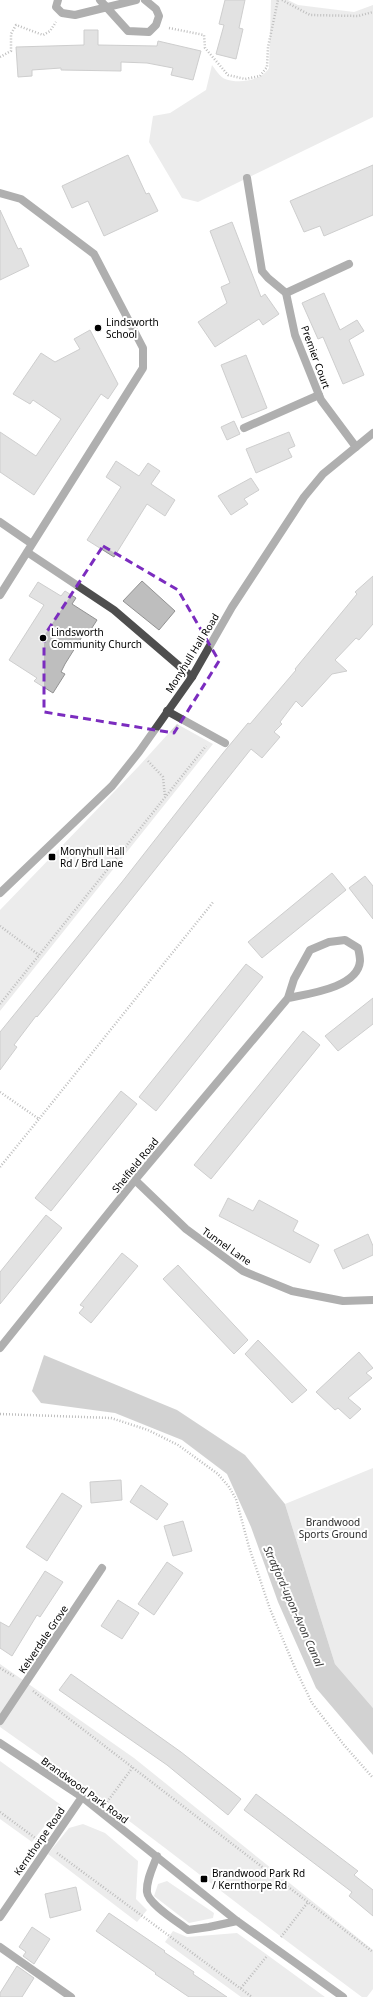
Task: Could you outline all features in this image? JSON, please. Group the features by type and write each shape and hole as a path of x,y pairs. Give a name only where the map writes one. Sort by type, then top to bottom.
{"street":[{"path":"58,0 56,7 62,13 75,15 103,3 136,0"},
{"path":"103,3 128,31 149,32 156,25 159,16 156,9 145,0"},
{"path":"247,178 262,271 268,278 286,292 350,264"},
{"path":"0,193 21,199 94,254 143,348 143,368 0,595"},
{"name":"Premier Court","path":"286,292 295,335 319,395 356,447"},
{"path":"244,428 319,395"},
{"name":"Monyhull Hall Road","path":"0,893 112,786 139,752 192,677 232,608 304,497 323,474 373,433"},
{"path":"0,522 32,544"},
{"path":"27,552 114,610 192,677"},
{"path":"167,711 225,743"},
{"name":"Shelfield Road","path":"0,1348 135,1180 288,998 294,979 310,950 329,942 345,940 358,948 360,962 354,973 340,985 321,992 288,998"},
{"name":"Tunnel Lane","path":"135,1180 186,1229 243,1271 292,1291 343,1300 373,1300"},
{"name":"Kelverdale Grove","path":"0,1721 102,1568"},
{"name":"Brandwood Park Road","path":"0,1743 100,1811 237,1921 343,1997"},
{"name":"Kernthorpe Road","path":"0,1917 82,1798"},
{"path":"157,1856 148,1881 147,1893 150,1901 188,1930 237,1921"},
{"path":"0,1947 71,1997"}],"path":[{"path":"156,25 204,35 204,48 228,75 245,79 260,76 267,67 268,47 278,0"},
{"path":"282,0 310,15 358,16 373,12"},
{"path":"0,57 11,50 11,34 16,25 43,35 50,31 62,13"},
{"path":"0,1004 214,736"},
{"path":"139,752 163,777 165,797"},
{"path":"0,1167 214,901"},
{"path":"0,926 39,955"},
{"path":"0,1092 39,1119"},
{"path":"0,1414 111,1418 148,1430 178,1445 218,1474 236,1498 249,1547 270,1609 294,1668 312,1703 330,1728 373,1778"},
{"path":"0,1668 25,1684 373,1952"},
{"path":"100,1811 132,1767"},
{"path":"0,1812 252,1997"}],"highlighted area":[{"path":"103,546 178,590 219,661 174,733 44,712 44,636"}],"green space":[{"path":"271,0 288,0 298,5 354,12 373,5 373,117 198,202 182,198 149,142 153,116 170,113 206,90 212,65 221,77 225,79 243,81 255,79 261,76 269,68"},
{"path":"177,724 213,744 0,1011 0,910 139,766"},
{"name":"Brandwood Sports Ground","path":"373,1468 373,1708 335,1664 285,1504"},
{"path":"0,1664 134,1758 373,1950 373,1989 367,1997 362,1997 92,1793 0,1727"},
{"path":"0,1761 61,1805 32,1842 0,1819"},
{"path":"83,1824 105,1833 138,1861 136,1899 147,1910 137,1922 48,1854 69,1828"},
{"path":"167,1881 214,1913 213,1918 189,1923 154,1896 158,1884"},
{"path":"173,1931 187,1937 237,1933 325,1997 241,1997 165,1942"}],"water":[{"name":"Stratford-upon-Avon Canal","path":"44,1355 177,1410 245,1455 285,1504 335,1664 373,1708 373,1755 316,1688 278,1602 251,1527 227,1474 182,1440 115,1413 41,1403 32,1391"}],"building":[{"path":"225,0 245,0 239,28 243,29 236,59 216,54 224,25 219,24"},
{"path":"84,30 98,30 98,45 157,46 158,41 201,51 193,80 171,75 173,68 147,63 121,62 121,71 61,70 61,68 32,70 32,76 18,77 16,47 84,45"},
{"path":"128,155 146,194 149,193 158,211 104,236 88,201 72,208 62,186"},
{"path":"373,165 373,215 324,236 320,226 304,232 290,201"},
{"path":"0,210 18,249 21,248 29,266 0,280"},
{"path":"232,222 261,297 265,294 279,314 263,325 259,319 215,347 198,322 227,303 221,287 230,283 210,231"},
{"path":"324,293 340,330 357,320 364,331 349,340 364,375 343,384 323,337 318,339 302,303"},
{"path":"90,330 118,384 108,399 101,394 34,495 0,472 0,432 36,456 61,419 33,400 30,404 13,394 41,353 55,362 80,349 74,339"},
{"path":"246,355 267,408 242,418 221,365"},
{"path":"234,421 240,434 227,440 221,427"},
{"path":"289,432 295,446 288,449 292,457 256,473 246,449"},
{"path":"116,461 139,476 148,463 160,471 151,484 175,500 165,516 147,504 114,557 87,540 121,487 106,477"},
{"path":"251,478 259,490 244,499 248,504 231,515 218,496"},
{"path":"373,576 373,624 359,640 356,638 335,660 347,671 332,674 302,707 296,701 280,722 282,724 274,732 280,737 262,758 251,749 55,995 37,1017 36,1016 14,1045 17,1047 0,1070 0,1032 122,882 223,753 296,670 295,669 357,594 355,592"},
{"path":"142,581 175,611 159,630 123,601"},
{"name":"Lindsworth Community Church","path":"38,582 61,596 65,591 76,598 72,604 97,620 88,634 85,632 65,664 61,672 65,674 53,693 34,681 37,678 9,660 44,605 29,596"},
{"path":"332,873 346,890 262,958 248,942"},
{"path":"365,876 373,886 373,919 349,888"},
{"path":"246,964 263,977 156,1111 139,1097"},
{"path":"373,998 373,1024 338,1051 325,1036"},
{"path":"303,1031 320,1045 211,1179 194,1165"},
{"path":"121,1091 137,1104 51,1211 35,1198"},
{"path":"228,1198 253,1211 259,1200 298,1221 293,1231 319,1245 310,1263 219,1216"},
{"path":"46,1215 62,1228 0,1304 0,1272"},
{"path":"368,1234 373,1246 373,1255 343,1269 334,1250"},
{"path":"122,1253 138,1266 91,1323 79,1313 84,1307 80,1305"},
{"path":"178,1265 248,1340 234,1354 163,1279"},
{"path":"258,1340 307,1390 292,1403 245,1354"},
{"path":"359,1352 373,1368 366,1373 372,1378 348,1398 361,1409 350,1419 338,1408 335,1410 316,1392"},
{"path":"121,1480 122,1500 91,1503 90,1482"},
{"path":"141,1485 168,1504 157,1520 130,1502"},
{"path":"62,1493 82,1506 47,1561 26,1547"},
{"path":"183,1521 192,1551 173,1556 164,1526"},
{"path":"167,1562 183,1573 154,1615 138,1604"},
{"path":"45,1571 63,1582 40,1617 37,1615 12,1656 0,1648 0,1622 9,1627"},
{"path":"118,1600 139,1613 122,1639 101,1626"},
{"path":"71,1674 181,1752 241,1799 228,1815 167,1765 59,1690"},
{"path":"256,1794 358,1871 354,1875 373,1890 373,1916 349,1896 352,1892 244,1810"},
{"path":"76,1887 81,1910 50,1918 45,1894"},
{"path":"109,1913 165,1951 164,1952 194,1972 193,1974 227,1997 189,1997 155,1974 156,1973 96,1931"},
{"path":"32,1927 50,1939 34,1964 23,1956 26,1952 19,1947"},
{"path":"17,1966 34,1978 22,1997 0,1997 0,1993"}],"place":[{"name":"Lindsworth School","path":"98,328"},
{"name":"Lindsworth Community Church","path":"43,638"},
{"name":"Monyhull Hall Rd / Brd Lane","path":"52,857"},
{"name":"Brandwood Park Rd / Kernthorpe Rd","path":"204,1879"}]}
